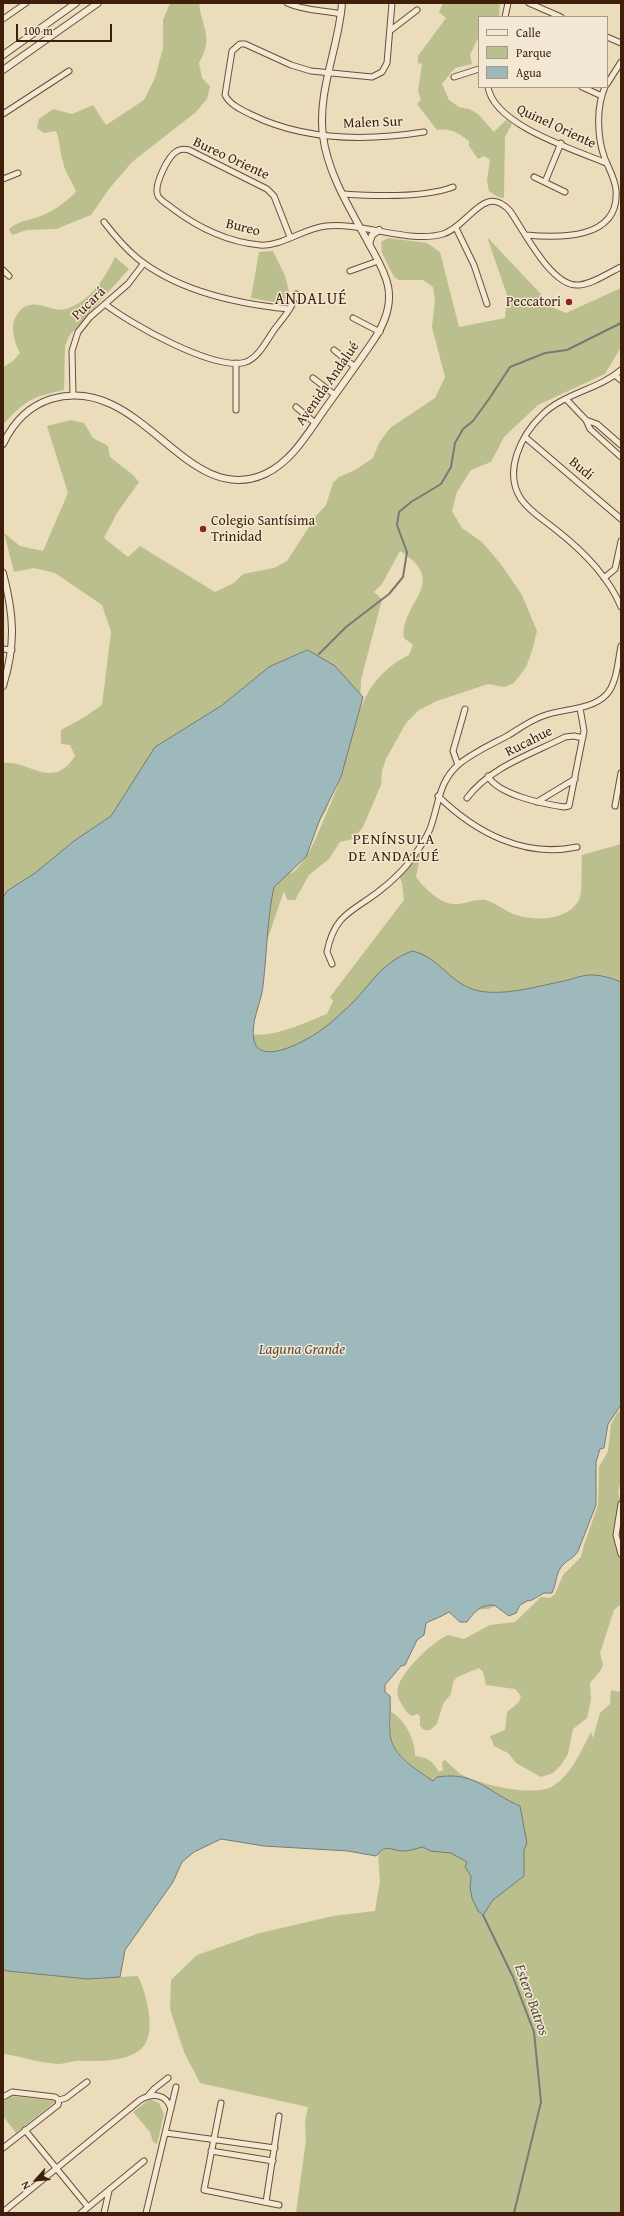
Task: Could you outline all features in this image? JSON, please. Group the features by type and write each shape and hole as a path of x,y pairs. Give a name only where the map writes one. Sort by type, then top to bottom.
{"street":[{"path":"3,18 26,3"},
{"path":"3,55 76,3"},
{"path":"3,70 52,37 98,3"},
{"path":"287,3 305,10 312,6 341,14"},
{"name":"Avenida Andalué","path":"3,444 14,426 33,407 54,398 73,396 96,398 125,410 194,464 212,474 229,479 255,477 277,466 295,450 380,332 387,312 389,296 386,279 378,261 342,194 331,167 323,135 323,107 342,3"},
{"path":"329,74 368,77 379,74 387,63 391,30 392,3"},
{"path":"505,16 508,3"},
{"path":"529,3 559,16"},
{"path":"391,30 417,10"},
{"path":"45,26 52,37"},
{"path":"608,37 621,43"},
{"name":"Malen Sur","path":"329,74 303,69 245,44 240,44 232,51 225,89 226,97 237,106 270,123 291,130 323,135 377,137 424,132"},
{"path":"608,82 621,62"},
{"path":"454,77 478,69"},
{"path":"3,114 69,71"},
{"name":"Quinel Oriente","path":"488,88 494,104 507,117 520,125 606,163"},
{"path":"584,88 602,96"},
{"path":"526,235 578,236 591,231 602,223 610,214 616,197 616,185 606,163 600,136 602,96 606,88"},
{"path":"545,182 561,143"},
{"name":"Bureo Oriente","path":"156,190 162,172 173,155 181,150 189,150 270,191 290,237"},
{"path":"3,179 18,173"},
{"path":"534,177 565,192"},
{"path":"342,194 392,195 438,191 453,187"},
{"name":"Bureo","path":"156,190 160,198 198,225 217,234 262,245 272,244 311,228 326,226 360,228 431,236 443,234 456,228"},
{"path":"487,304 474,265 456,228 480,206 493,201 507,208 555,276 569,284 587,283 621,266"},
{"path":"104,222 126,248 144,263 173,279 213,296 242,303 289,310"},
{"path":"369,244 372,235 379,230"},
{"path":"350,271 378,261"},
{"name":"Pucará","path":"73,396 72,358 74,342 81,328 128,284 144,263"},
{"path":"3,270 9,276"},
{"path":"105,304 137,326 177,345 202,355 236,362 246,362 256,355 289,310 296,294"},
{"path":"353,318 380,332"},
{"path":"334,350 355,367"},
{"path":"236,362 236,410"},
{"path":"621,370 615,375 566,399 543,414 525,437 514,465 514,482 518,495 528,507 577,547 604,578 621,607"},
{"path":"615,375 621,380"},
{"path":"313,378 335,395"},
{"path":"566,399 586,420 590,429 621,457"},
{"path":"296,407 315,423"},
{"path":"586,420 597,424 621,445"},
{"name":"Budi","path":"525,437 621,519"},
{"path":"604,578 615,569 621,541"},
{"path":"3,573 12,618 12,650 3,686"},
{"path":"332,964 327,952 336,927 343,916 355,906 383,889 407,864 428,834 438,796 445,781 458,765 541,716 560,710 580,708 605,696 619,668 621,646"},
{"path":"3,649 12,650"},
{"path":"488,776 495,785 537,802 564,807 569,806 583,738 584,728 580,708"},
{"path":"458,765 453,751 465,710"},
{"name":"Rucahue","path":"467,798 476,786 488,776 566,737 574,736 583,738"},
{"path":"615,806 621,773"},
{"path":"537,802 575,779"},
{"path":"438,796 456,812 473,824 516,846 561,850 577,847"},
{"path":"621,1504 616,1535 621,1554"},
{"path":"3,2212 140,2100 148,2096 168,2078"},
{"path":"3,2096 15,2092 55,2097 58,2100 66,2098 86,2082"},
{"path":"146,2213 176,2086"},
{"path":"148,2096 162,2097 171,2109"},
{"path":"3,2148 58,2105 58,2100"},
{"path":"221,2104 203,2187 205,2191 279,2205"},
{"path":"266,2202 279,2116"},
{"path":"26,2130 88,2207"},
{"path":"166,2133 275,2148"},
{"path":"211,2151 273,2162"},
{"path":"81,2213 144,2161"},
{"path":"104,2213 109,2190"},
{"path":"94,2202 101,2202 105,2206"}],"green space":[{"path":"170,3 199,3 206,33 206,46 199,63 202,78 210,86 207,99 196,112 132,162 109,189 91,215 56,229 27,230 12,235 9,229 22,222 52,211 76,192 64,166 56,131 44,133 37,128 39,119 53,109 72,114 93,105 106,125 144,100 155,78 163,48 163,20"},
{"path":"443,3 500,3 499,16 478,16 478,38 470,55 472,64 455,68 442,84 449,100 459,107 469,109 478,114 494,132 506,120 512,124 505,137 504,198 498,197 489,191 487,181 490,160 484,156 478,159 469,146 469,141 458,133 450,130 437,130 417,104 421,100 418,91 422,64 418,63 418,56 446,18 439,12"},
{"name":"Laguna Grande","path":"487,237 554,308 566,313 621,288 621,347 605,374 538,405 504,437 491,462 471,470 457,492 452,511 462,528 482,542 500,563 522,595 537,631 532,651 526,667 514,683 504,687 488,684 437,701 419,710 406,723 386,759 382,771 381,785 363,827 353,839 340,842 329,859 309,875 295,900 287,900 284,891 260,961 243,1033 254,1035 275,1033 327,1014 333,1001 330,997 404,900 402,883 399,876 421,853 416,877 424,887 440,900 452,904 458,904 485,900 516,915 533,918 550,918 567,912 574,907 579,900 582,855 621,844 621,1397 504,1603 488,1609 447,1611 421,1618 382,1681 392,1766 419,1771 405,1761 391,1740 391,1712 396,1715 405,1725 414,1744 415,1756 423,1757 429,1760 439,1772 443,1770 442,1762 445,1760 459,1773 478,1781 506,1788 533,1791 553,1786 566,1775 571,1769 591,1732 593,1738 600,1713 610,1704 611,1690 621,1692 621,2213 296,2213 306,2140 305,2121 308,2107 200,2083 184,2052 170,2009 171,1980 197,1955 260,1933 333,1916 375,1911 380,1881 378,1854 229,1835 3,1939 3,763 13,763 40,772 49,773 58,772 75,756 70,745 61,744 61,730 83,718 102,705 111,632 102,605 55,573 34,568 14,572 4,533 20,546 43,551 68,493 47,426 71,420 84,423 93,438 108,446 110,457 132,474 139,482 117,513 104,538 128,557 140,546 215,592 234,583 243,574 274,568 287,561 316,516 326,505 333,483 339,477 355,470 373,458 379,443 390,428 435,398 445,377 432,327 435,300 433,287 423,280 399,280 394,277 382,253 381,242 388,238 427,243 440,252 459,327 505,318 507,295","holes":["400,551 415,562 422,573 423,583 420,593 405,625 404,638 413,645 409,655 392,665 379,677 369,691 358,717 360,709 361,680 382,599 374,592 382,584","352,733 337,788 315,840 305,859 290,875 326,810 337,783"]},
{"path":"273,251 285,276 290,295 285,304 251,298 259,252"},
{"path":"115,257 129,269 69,336 65,346 64,390 44,395 30,401 17,410 3,425 3,367 12,362 20,353 16,345 13,332 15,318 21,310 27,306 40,305 60,310 75,305 90,295 102,281"},
{"path":"621,1410 621,1480 618,1491 621,1504 621,1604 614,1610 600,1653 603,1665 601,1670 590,1683 591,1700 587,1718 573,1729 568,1754 561,1765 553,1773 541,1777 516,1763 508,1753 494,1746 490,1736 505,1730 507,1712 519,1702 521,1696 515,1689 486,1685 483,1672 479,1668 457,1677 453,1682 451,1694 443,1704 437,1724 430,1730 424,1730 420,1726 420,1716 417,1714 412,1716 410,1715 405,1710 398,1696 398,1687 405,1673 419,1657 434,1643 442,1638 448,1635 464,1639 490,1625 515,1622 541,1597 550,1598 555,1594 563,1575 581,1557 598,1505 599,1467 608,1451 611,1424 617,1413"},
{"path":"3,1969 88,1979 138,1976 149,2013 149,2034 146,2042 141,2049 135,2053 120,2059 105,2061 76,2061 58,2064 3,2054"},
{"path":"11,2096 56,2101 16,2133 3,2116 3,2102"},
{"path":"150,2099 159,2103 164,2114 157,2144 153,2142 150,2132 133,2112"}],"water":[{"name":"Laguna Grande","path":"308,650 335,666 363,697 341,777 320,819 306,857 274,887 268,924 262,993 253,1027 254,1040 258,1048 267,1052 277,1051 302,1042 323,1029 347,1008 385,967 397,958 412,951 430,959 460,983 479,991 500,992 533,988 588,975 603,976 621,982 621,1405 608,1424 604,1448 600,1449 596,1462 596,1505 578,1551 559,1570 552,1593 544,1593 532,1600 527,1601 520,1605 516,1613 509,1616 494,1605 489,1605 478,1609 467,1622 460,1622 449,1612 426,1623 424,1635 417,1640 405,1665 401,1666 385,1685 385,1692 390,1696 390,1734 392,1742 395,1749 406,1762 433,1781 437,1777 462,1777 481,1784 520,1806 527,1843 524,1850 524,1876 493,1900 483,1915 478,1911 472,1898 470,1887 471,1876 465,1867 467,1862 451,1853 430,1851 423,1847 409,1851 383,1849 376,1856 348,1851 264,1846 221,1839 194,1852 182,1862 173,1882 125,1950 120,1977 88,1979 7,1971 3,1969 3,898 7,891 35,873 74,841 111,816 155,747 221,706 269,667"}],"waterway":[{"path":"319,654 346,627 389,594 403,577 407,552 397,525 399,512 411,502 441,484 451,467 455,443 463,429 473,421 510,367 545,353 567,350 621,323"},
{"name":"Estero Batros","path":"483,1915 513,1977 534,2032 541,2102 514,2213"}],"place":[{"name":"Peccatori","path":"569,302"},
{"name":"Colegio Santísima Trinidad","path":"203,529"}],"district":[{"name":"ANDALUÉ","path":"311,300"},
{"name":"PENÍNSULA DE ANDALUÉ","path":"394,848"}]}
